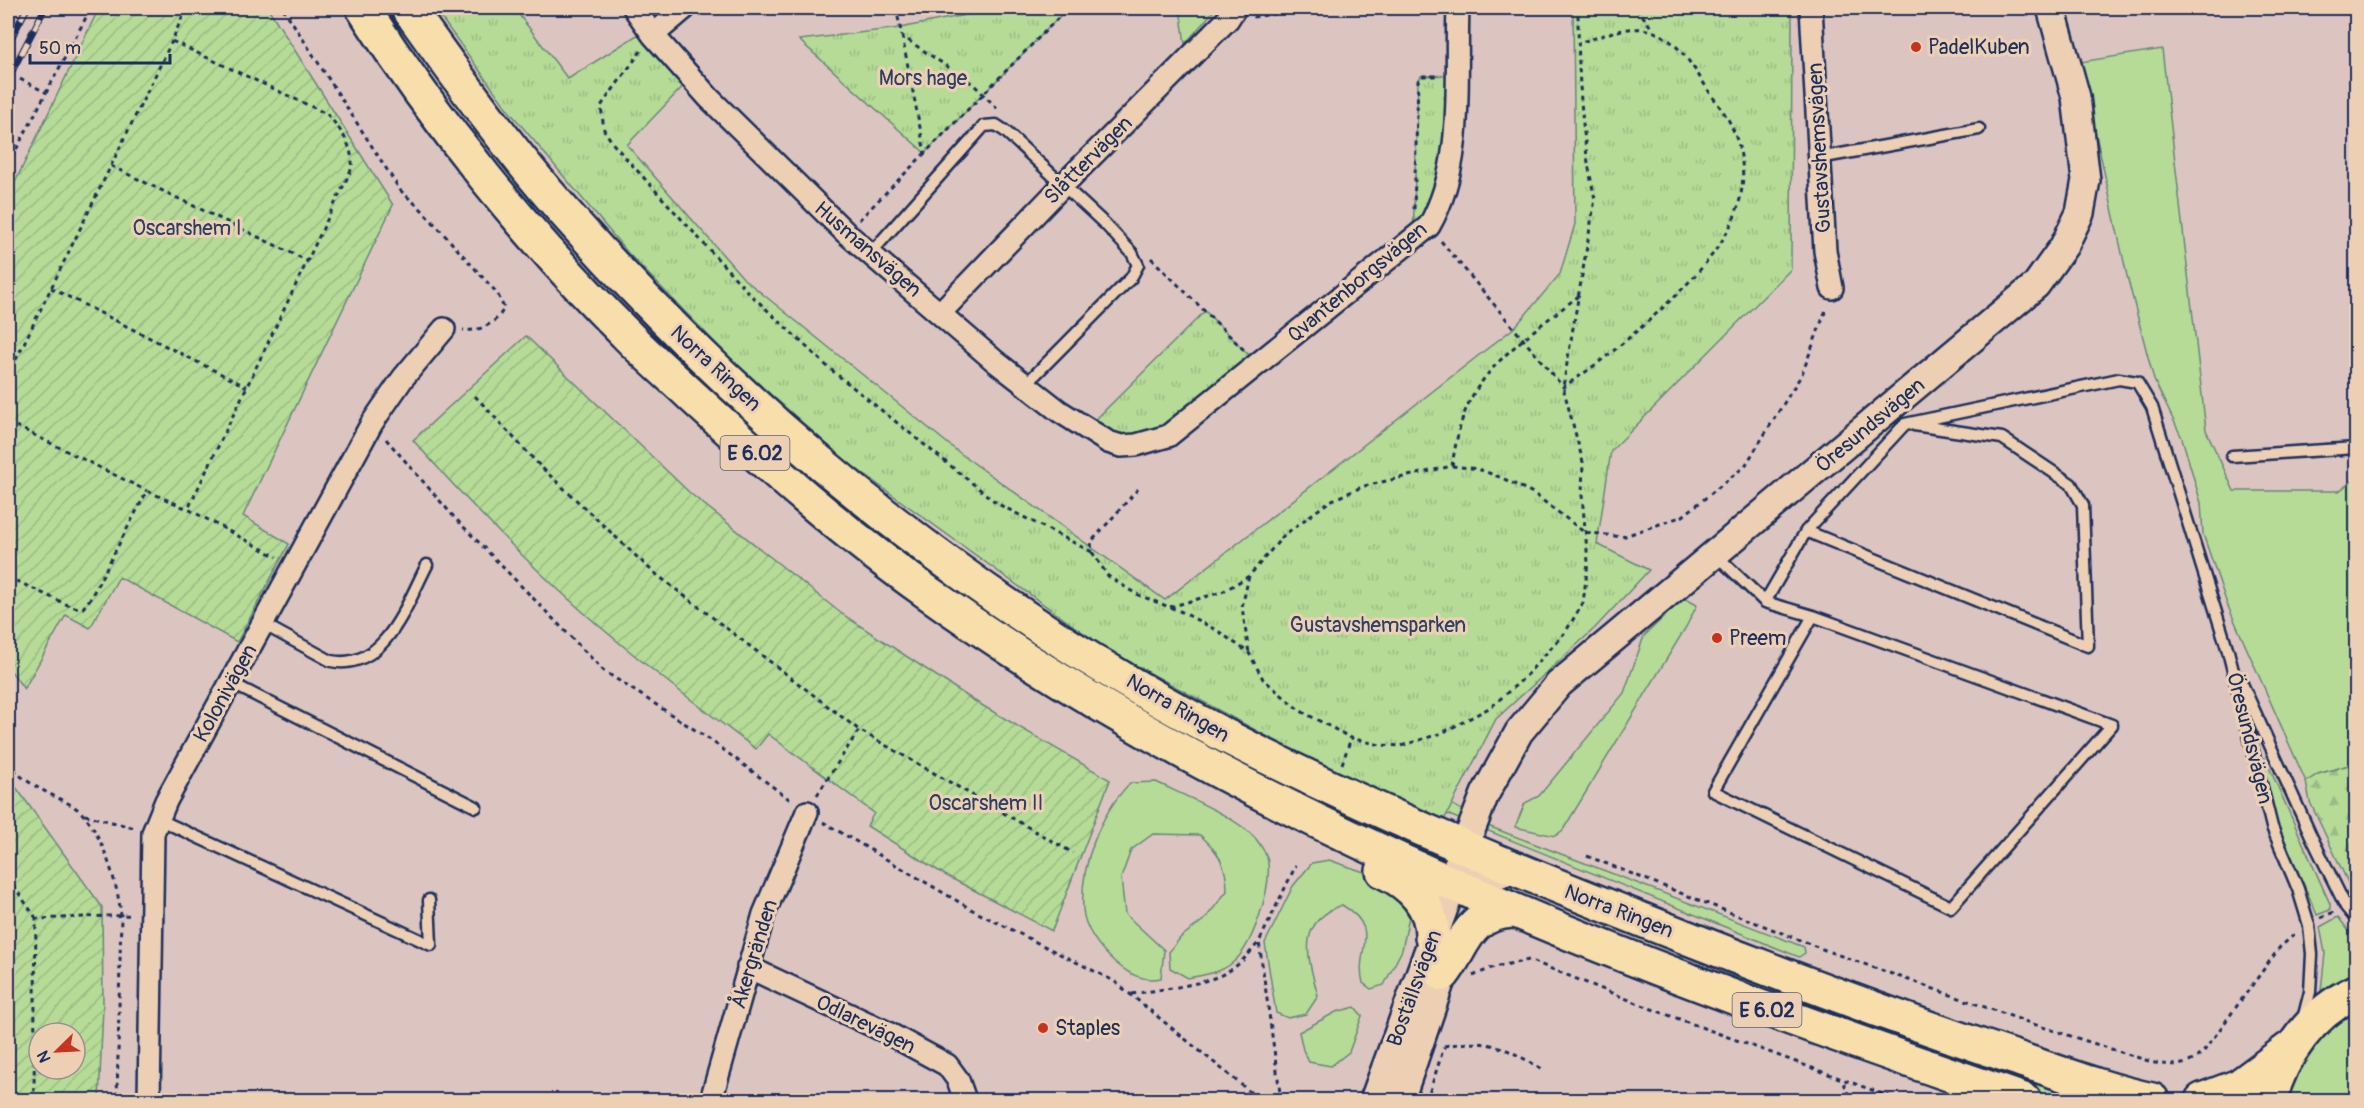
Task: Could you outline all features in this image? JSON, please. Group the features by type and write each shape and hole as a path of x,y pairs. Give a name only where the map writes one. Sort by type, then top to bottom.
{"main road":[{"name":"Norra Ringen","path":"363,8 455,138 541,244 625,333 784,479 918,586 1048,674 1172,747 1308,817 1462,869 1514,870 1892,1016 2152,1101"},
{"name":"Norra Ringen","path":"408,8 485,115 580,229 654,310 739,392 856,492 998,600 1137,686 1462,869 1512,911 1670,975 2024,1101"},
{"path":"1308,817 1325,841 1410,885 1426,910 1432,937"},
{"path":"1456,976 1473,927 1491,915 1512,911"},
{"path":"2202,1101 2239,1086 2296,1043 2331,1007 2356,992"},
{"path":"2270,1101 2282,1066 2296,1043"}],"street":[{"name":"Husmansvägen","path":"634,8 653,34 709,98 869,255 942,312 1025,385 1108,442 1121,446 1136,446"},
{"path":"653,34 685,8"},
{"name":"Qvantenborgsvägen","path":"1136,446 1155,442 1178,429 1421,232 1444,197 1451,167 1458,8"},
{"name":"Gustavshemsvägen","path":"1811,8 1825,251 1833,288"},
{"name":"Öresundsvägen","path":"1462,869 1498,772 1519,732 1559,684 2036,285 2064,246 2080,213 2086,180 2076,97 2051,8"},
{"name":"Slåttervägen","path":"942,312 1231,14"},
{"name":"Kolonivägen","path":"149,1101 156,826 166,801 372,423 403,378 444,329"},
{"name":"Åkergränden","path":"711,1101 764,914 807,812"},
{"name":"Boställsvägen","path":"1374,1101 1432,937 1462,869"},
{"name":"Boställsvägen","path":"1400,1101 1456,976 1443,959 1462,869"},
{"name":"Odlarevägen","path":"748,968 884,1031 947,1065 957,1080 964,1101"}],"lane":[{"path":"869,255 984,126 996,125 1005,131 1113,232 1132,253 1138,265 1131,278 1025,385"},
{"path":"1820,158 1979,129"},
{"path":"1765,602 1806,531 1905,424 2119,379 2137,382 2152,407 2228,651"},
{"path":"1806,531 2088,646 2083,505 2071,484 2002,438 1905,424"},
{"path":"2232,456 2356,448"},
{"path":"1715,554 1765,602 1813,616 2112,725 1951,907 1713,791 1813,616"},
{"path":"263,624 331,661 343,663 370,655 392,632 427,565"},
{"name":"Öresundsvägen","path":"2228,651 2346,907 2356,919"},
{"name":"Öresundsvägen","path":"2228,651 2272,827 2298,889 2309,925 2310,992 2296,1043"},
{"path":"231,682 476,807"},
{"path":"156,826 431,945 429,900"}],"path":[{"path":"8,165 91,8"},
{"path":"8,376 186,8"},
{"path":"283,8 400,190 422,210 497,293 504,308 499,318 487,326 470,331 444,329"},
{"path":"846,232 1068,8"},
{"path":"1231,14 1316,8"},
{"path":"1249,576 1242,607 1249,653 1263,679 1299,710 1351,738 1380,745 1401,746 1442,734 1474,718 1506,695 1566,631 1583,603 1588,562 1584,532 1583,462 1563,387 1570,338 1581,293 1594,199 1588,172 1578,42 1578,8"},
{"path":"1563,387 1595,367 1623,345 1688,285 1723,243 1740,204 1743,171 1730,123 1684,55 1672,42 1653,30 1637,8"},
{"path":"1578,42 1593,41 1624,29 1653,30"},
{"path":"653,34 601,106 604,130 614,145 747,291 829,368 998,504 1092,552 1108,576 1136,594 1170,607 1218,631 1249,653"},
{"path":"902,36 925,153"},
{"path":"172,41 327,114 342,132 353,155 352,168 189,509"},
{"path":"1456,75 1421,76 1418,81 1421,232 1525,340 1563,387"},
{"path":"20,79 47,93"},
{"path":"111,166 308,261"},
{"path":"51,288 247,387"},
{"path":"1170,607 1222,592 1249,576 1284,535 1330,501 1364,486 1452,466 1478,469 1502,478 1533,494 1584,532 1622,537 1683,516 1745,466 1802,374 1820,332 1833,288"},
{"path":"1452,466 1457,436 1476,389 1491,370 1581,293"},
{"path":"475,396 540,466 652,571 859,730 1074,853"},
{"path":"8,422 147,491 189,509 295,566"},
{"path":"372,423 454,517 604,671 709,739 807,812 884,860 976,912 1114,981 1260,1101"},
{"path":"1092,552 1094,537 1138,489"},
{"path":"8,577 72,607 82,608 90,599 147,491"},
{"path":"807,812 859,730"},
{"path":"1342,764 1351,738"},
{"path":"8,762 23,779 85,815 156,826"},
{"path":"85,815 117,885 122,915 117,1101"},
{"path":"1587,856 1914,982 2146,1060 2180,1066 2193,1062 2204,1051 2280,946 2309,925 2346,907"},
{"path":"1132,994 1178,986 1225,973 1236,966 1259,942 1296,865"},
{"path":"8,878 36,919 34,1090 31,1101"},
{"path":"36,919 152,914"},
{"path":"1259,942 1281,1101"},
{"path":"1456,976 1529,960 1844,1082 1899,1101"},
{"path":"1427,1101 1447,1035"},
{"path":"1444,1046 1469,1042 1502,1046 1544,1070"},
{"path":"1844,1082 1851,1101"}],"green space":[{"name":"Oscarshem I","path":"99,8 268,8 393,205 243,516 289,544 237,642 119,577 90,628 66,615 24,689 8,667 8,197"},
{"name":"Gustavshemsparken","path":"434,8 514,8 568,79 648,28 691,78 627,145 744,279 957,451 1165,600 1515,327 1560,274 1575,224 1573,8 1792,8 1791,269 1611,451 1597,544 1649,570 1595,628 1496,719 1444,820 1333,772 1104,648 847,462 732,360 628,253 509,111"},
{"name":"Mors hage","path":"1000,8 1068,8 925,153 799,40 900,28"},
{"path":"1180,8 1216,8 1185,44"},
{"path":"2162,49 2206,430 2234,491 2339,491 2356,478 2356,763 2318,774 2306,782 2227,604 2203,534 2201,503 2182,438 2154,380 2127,276 2080,62"},
{"path":"1456,75 1451,167 1413,239 1418,81 1421,76"},
{"path":"1205,311 1258,364 1155,442 1087,428"},
{"name":"Oscarshem II","path":"526,336 691,494 842,614 973,700 1110,780 1052,931 945,875 867,826 874,813 768,734 756,749 679,690 603,630 546,578 491,525 413,440"},
{"path":"1684,598 1697,605 1686,627 1563,830 1555,836 1515,827 1525,803 1539,796 1624,693 1644,636"},
{"path":"2260,756 2265,758 2330,904 2330,910 2317,915 2272,810 2260,770"},
{"path":"2356,763 2356,893 2351,889 2310,802 2306,782 2318,774"},
{"path":"8,776 102,907 103,1006 99,1100 8,1100"},
{"path":"1156,782 1209,807 1236,823 1256,839 1268,860 1267,888 1253,932 1239,956 1221,970 1188,978 1170,968 1169,952 1181,937 1205,919 1227,891 1227,882 1220,859 1200,835 1153,834 1131,850 1121,878 1125,914 1164,950 1161,978 1142,978 1121,967 1099,945 1086,924 1083,909 1085,875 1101,825 1130,783"},
{"path":"1425,788 1488,826 1804,947 1805,953 1799,957 1422,804"},
{"path":"1329,860 1364,872 1394,891 1409,917 1402,950 1384,985 1371,989 1363,983 1361,971 1365,941 1362,923 1355,914 1342,905 1327,912 1317,921 1311,931 1309,943 1311,968 1318,996 1306,1014 1288,1018 1276,1013 1265,943 1293,886 1312,863"},
{"path":"2338,917 2356,940 2356,977 2324,996 2321,991 2325,953 2320,927"},
{"path":"1612,935 2093,1100 2061,1100 1861,1032"},
{"path":"2356,1006 2356,1100 2285,1100 2304,1058 2312,1047 2331,1026"},
{"path":"1355,1007 1362,1016 1349,1052 1331,1066 1309,1062 1303,1050 1299,1032 1336,1012"}],"railway":[{"path":"8,44 27,8"},
{"path":"8,79 45,8"}],"place":[{"name":"PadelKuben","path":"1916,47"},
{"name":"Preem","path":"1717,638"},
{"name":"Staples","path":"1043,1028"}]}
